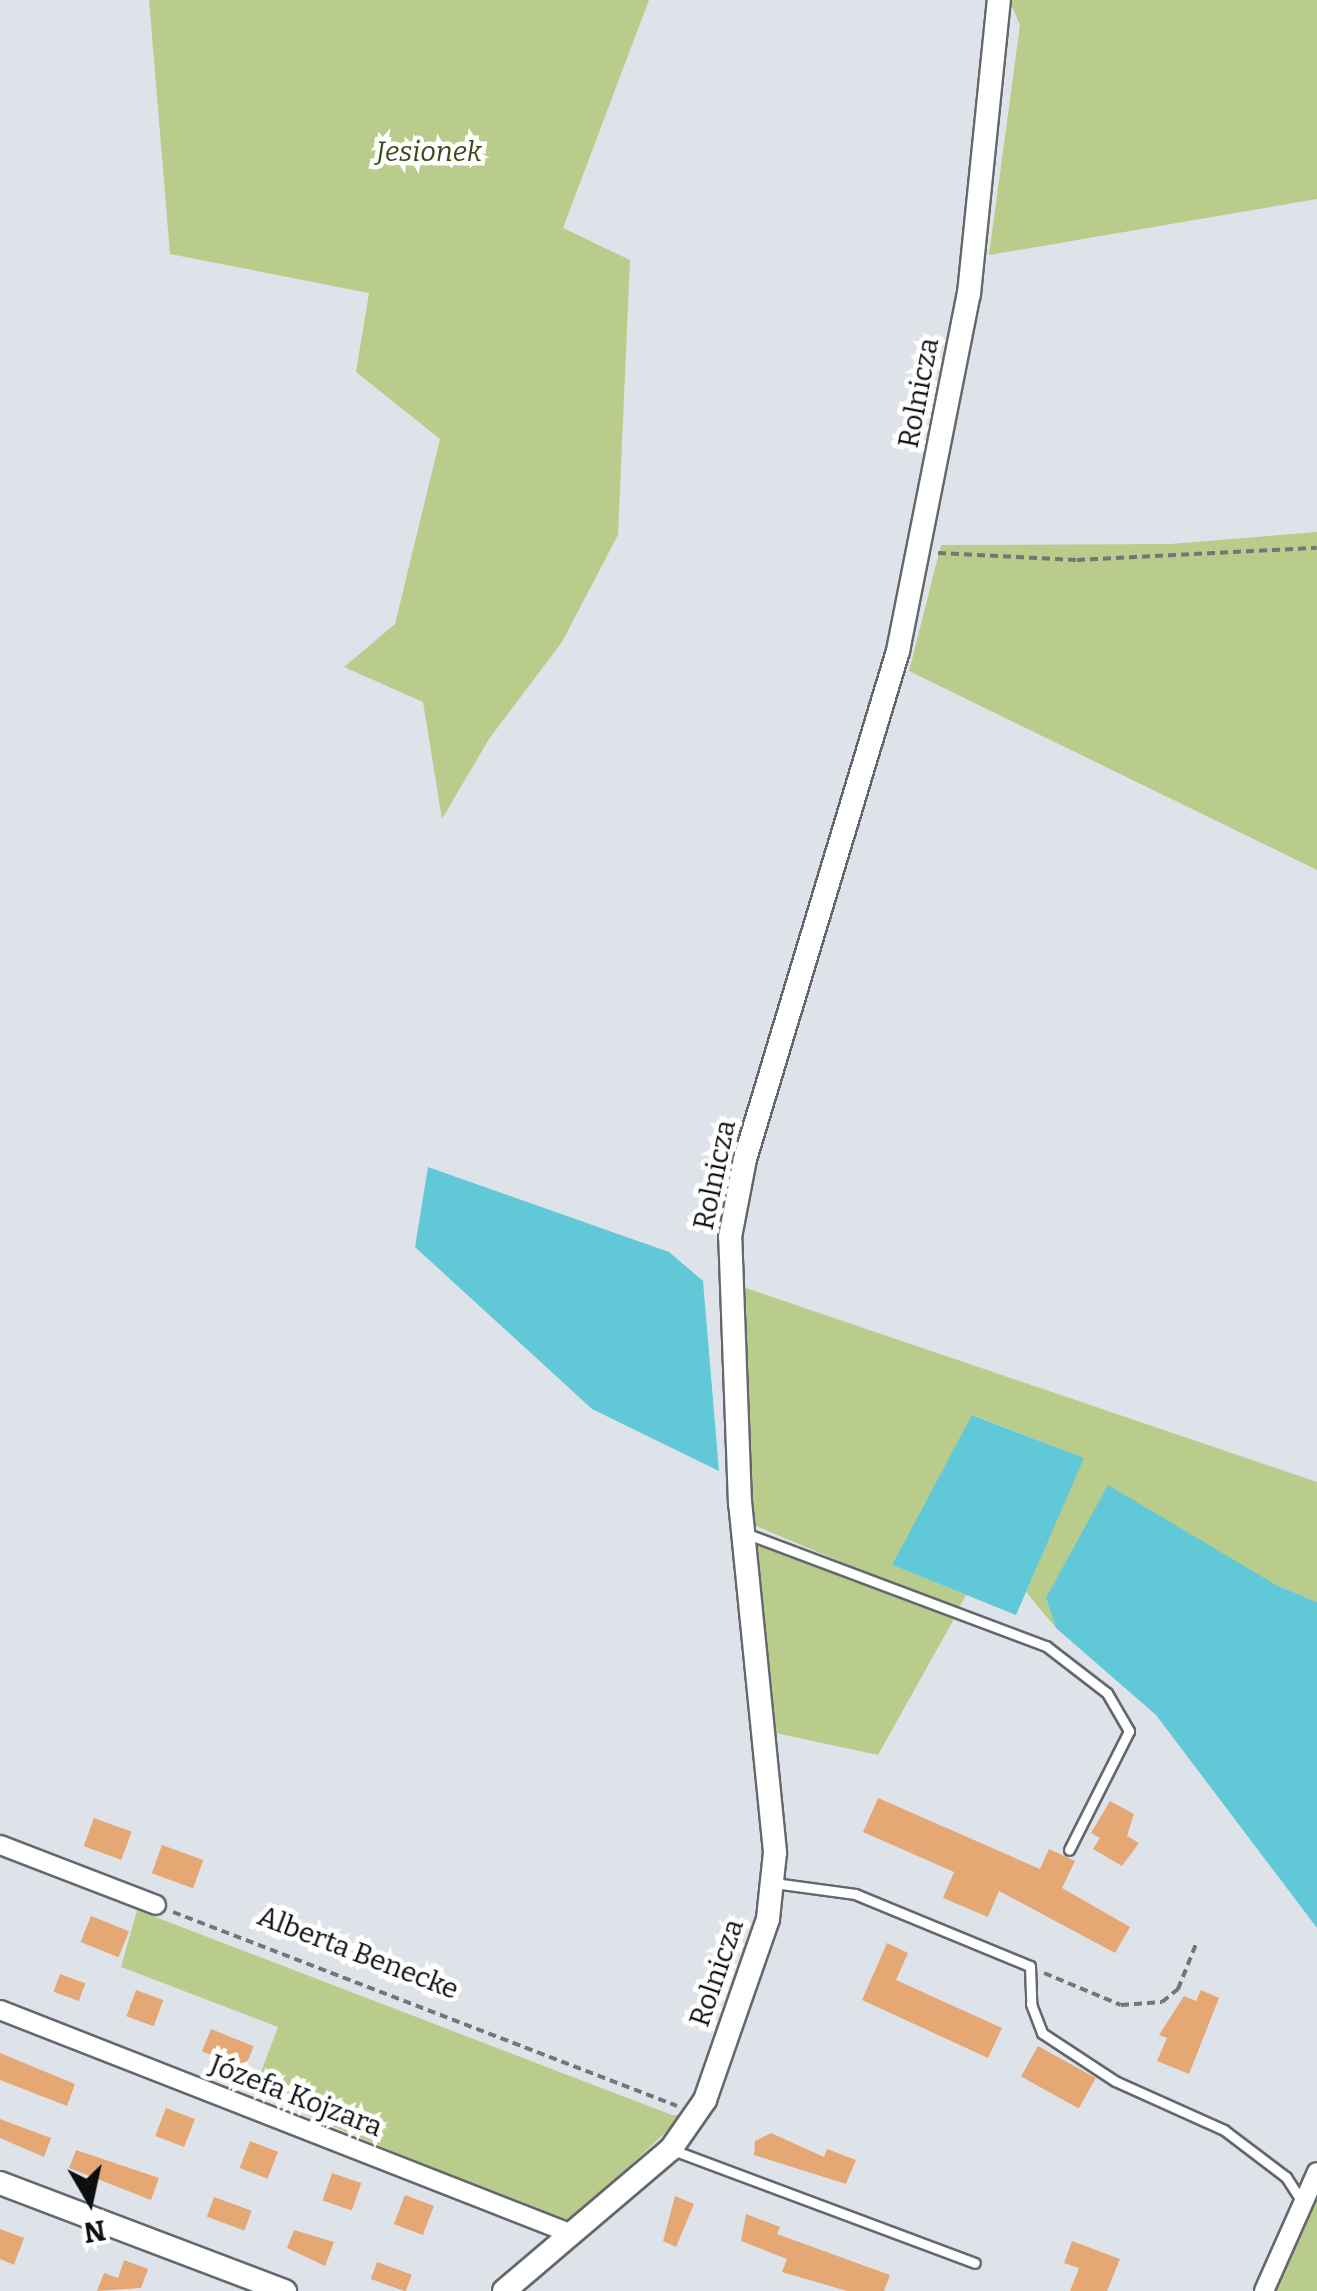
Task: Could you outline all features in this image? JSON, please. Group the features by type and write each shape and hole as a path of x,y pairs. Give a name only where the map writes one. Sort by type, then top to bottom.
{"street":[{"name":"Rolnicza","path":"504,2291 671,2149 696,2113 768,1919 774,1883 742,1532 730,1237 746,1159 898,651 969,294 999,0"},
{"path":"0,1845 156,1905"},
{"name":"Józefa Kojzara","path":"0,2010 572,2234"},
{"path":"1264,2291 1317,2172"},
{"path":"0,2183 284,2291"}],"lane":[{"path":"742,1532 1046,1646 1108,1693 1129,1730 1068,1850"},
{"path":"774,1883 855,1894 1030,1966 1031,2004 1042,2034 1115,2081 1224,2130 1286,2177 1304,2203"},
{"path":"671,2149 975,2263"}],"path":[{"path":"919,545 947,556 1027,560 1317,548"},
{"name":"Alberta Benecke","path":"156,1905 696,2113"},
{"path":"1030,1966 1121,2005 1162,2002 1178,1989 1196,1944"}],"green space":[{"name":"Jesionek","path":"149,0 649,0 563,228 630,260 618,535 562,642 489,739 442,819 423,702 344,667 395,624 440,439 356,372 369,293 170,254"},
{"path":"1009,0 1317,0 1317,199 989,255 1020,25"},
{"path":"1317,532 1317,870 909,671 941,545 1170,544"},
{"path":"746,1288 1317,1482 1317,1602 1276,1585 1046,1598 1056,1628 1026,1592 1083,1458 973,1415 892,1565 966,1595 957,1611 749,1523"},
{"path":"757,1542 954,1619 878,1755 771,1732"},
{"path":"137,1910 672,2115 684,2115 568,2224 253,2093 278,2027 121,1967"},
{"path":"1317,2185 1317,2291 1268,2291"}],"water":[{"path":"428,1167 669,1252 703,1281 719,1471 592,1409 415,1247"},
{"path":"972,1415 1084,1458 1016,1615 892,1565"},
{"path":"1108,1485 1276,1585 1317,1602 1317,1928 1156,1715 1056,1628 1046,1598"}],"building":[{"path":"878,1798 1040,1869 1049,1849 1075,1861 1062,1888 1130,1927 1115,1953 999,1891 988,1917 943,1898 954,1872 863,1832"},
{"path":"1110,1801 1134,1814 1127,1836 1139,1843 1122,1866 1093,1849 1100,1838 1091,1833"},
{"path":"94,1818 132,1832 121,1860 84,1846"},
{"path":"162,1845 203,1860 193,1888 152,1873"},
{"path":"91,1916 129,1931 119,1957 81,1942"},
{"path":"887,1943 908,1953 896,1980 1002,2028 988,2058 862,2000"},
{"path":"60,1974 85,1983 79,2001 54,1992"},
{"path":"136,1990 163,2000 154,2026 126,2016"},
{"path":"1201,1990 1219,1998 1189,2074 1157,2061 1167,2038 1159,2035 1184,1996 1196,2001"},
{"path":"211,2029 254,2046 245,2068 202,2051"},
{"path":"1038,2046 1096,2078 1079,2109 1021,2077"},
{"path":"0,2053 75,2084 67,2106 0,2080"},
{"path":"166,2108 195,2119 184,2147 155,2136"},
{"path":"0,2119 51,2138 44,2157 0,2138"},
{"path":"771,2133 824,2157 827,2149 856,2160 846,2184 754,2155 755,2141"},
{"path":"250,2141 278,2152 268,2179 240,2168"},
{"path":"76,2150 159,2178 151,2200 69,2168"},
{"path":"332,2173 361,2183 352,2211 323,2200"},
{"path":"405,2195 434,2206 423,2235 394,2224"},
{"path":"675,2196 694,2204 676,2247 663,2241"},
{"path":"214,2197 252,2211 244,2230 207,2217"},
{"path":"746,2214 780,2227 777,2234 890,2275 884,2291 847,2291 782,2272 787,2259 741,2241"},
{"path":"0,2229 24,2238 14,2265 0,2259"},
{"path":"294,2230 334,2242 325,2266 287,2248"},
{"path":"1072,2241 1120,2259 1107,2291 1070,2291 1079,2268 1064,2263"},
{"path":"124,2260 148,2269 141,2288 97,2291 104,2273 118,2278"},
{"path":"377,2262 412,2275 406,2291 371,2279"}]}
